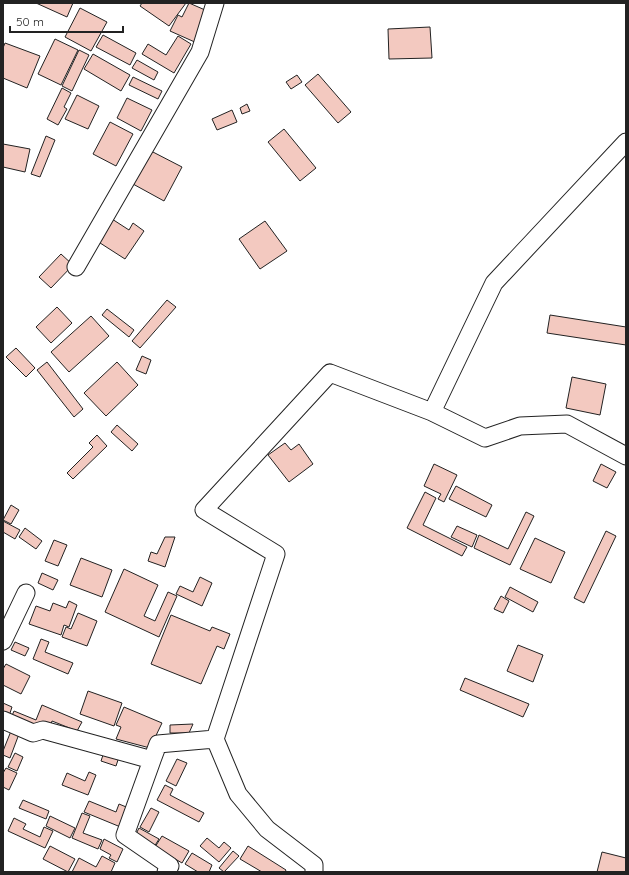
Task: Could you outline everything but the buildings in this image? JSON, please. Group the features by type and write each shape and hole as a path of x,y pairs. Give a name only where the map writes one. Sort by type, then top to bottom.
{"street":[{"path":"76,267 200,52 215,3"},
{"path":"432,412 494,282 626,142"},
{"path":"314,872 314,865 267,829 238,794 215,739 276,554 204,510 330,373 432,412 485,438 520,426 567,424 626,456"},
{"path":"3,641 26,593"},
{"path":"3,720 33,733 43,730 152,760"},
{"path":"166,872 170,866 125,835 152,760 158,744 215,739"}]}
